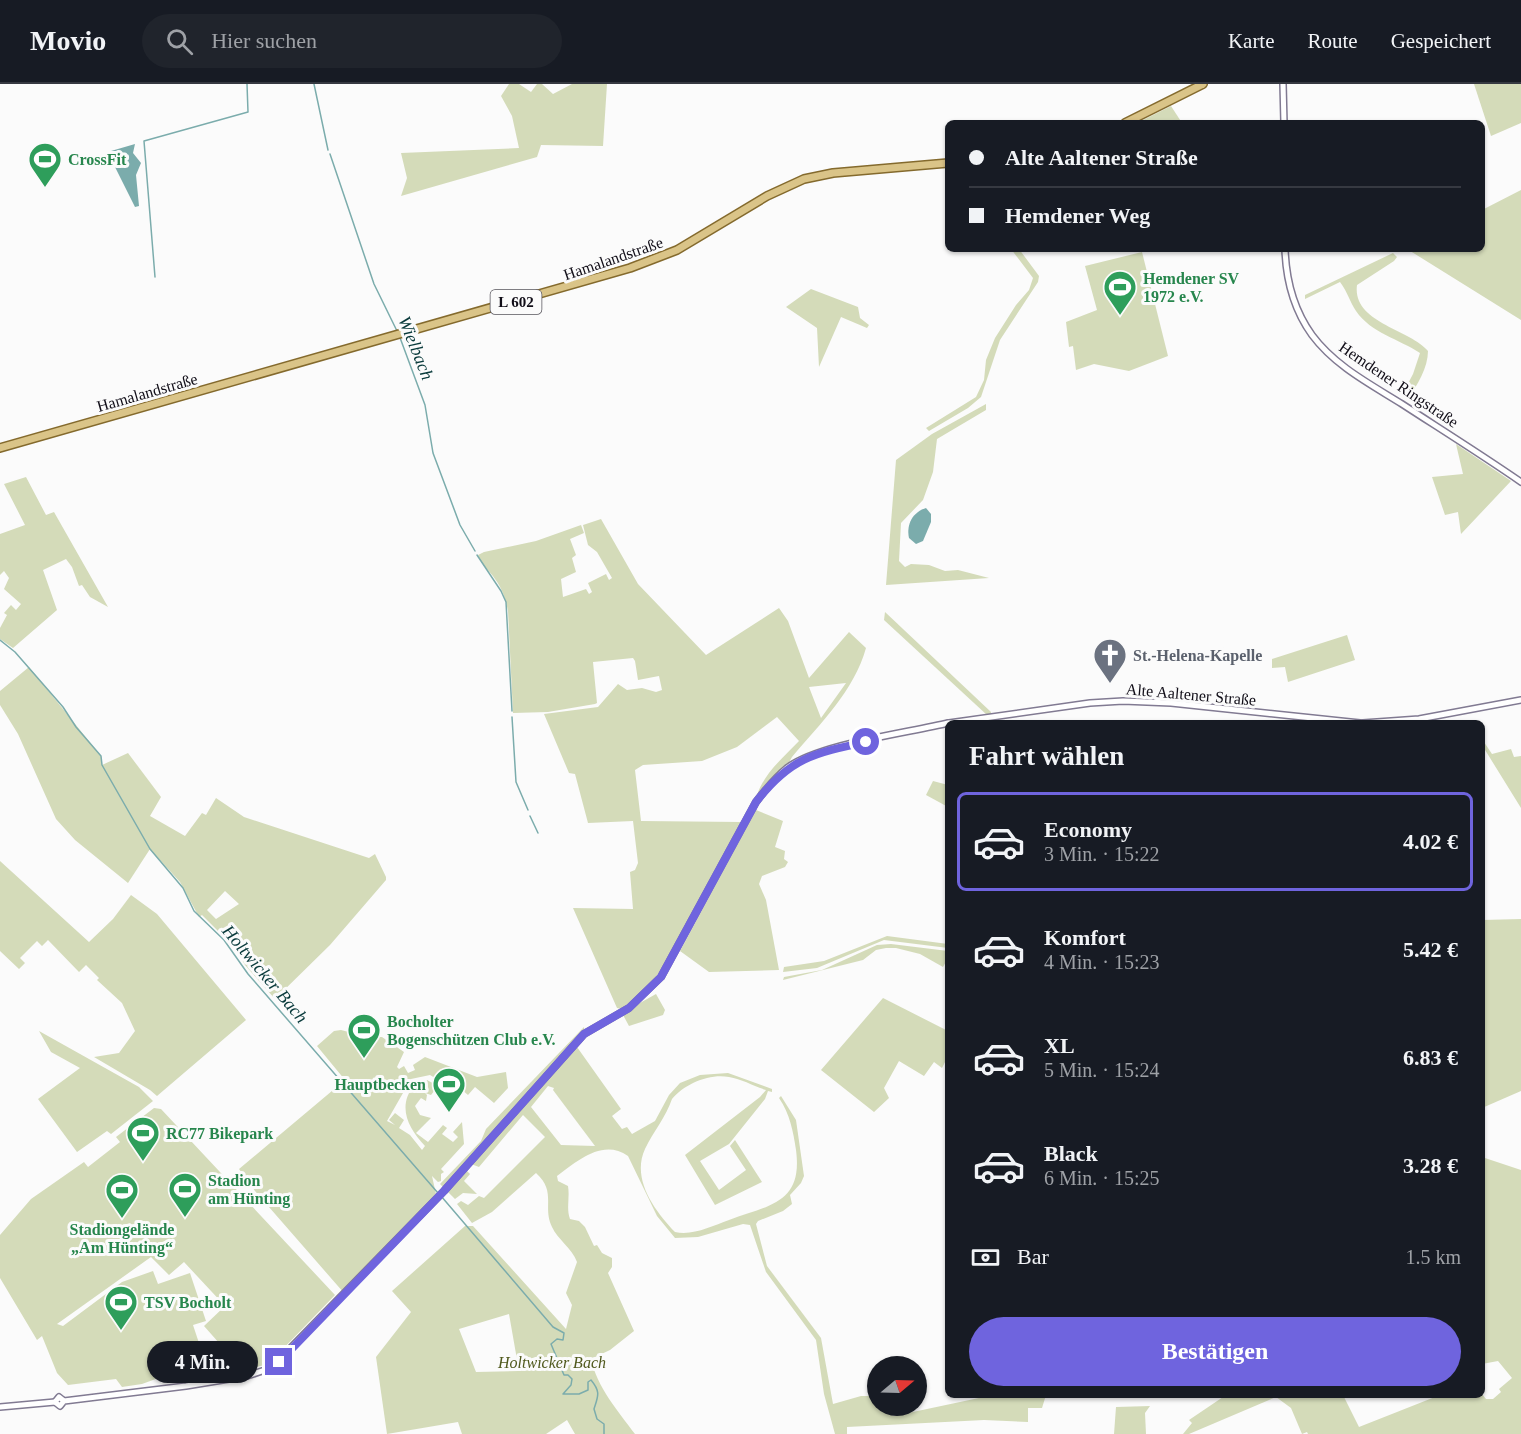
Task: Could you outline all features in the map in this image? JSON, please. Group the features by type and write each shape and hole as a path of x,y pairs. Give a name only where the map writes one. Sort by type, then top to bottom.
{"main road":[{"path":"1131,120 1203,84"},
{"name":"Hamalandstraße","path":"0,448 566,288 650,262 693,241 767,196 804,179 833,173 945,163"}],"street":[{"path":"1283,84 1284,120"},
{"name":"Hemdener Ringstraße","path":"1285,252 1286,268 1294,299 1302,318 1324,349 1357,375 1521,482"},
{"name":"Alte Aaltener Straße","path":"1409,720 1521,700"},
{"name":"Alte Aaltener Straße","path":"969,720 1078,704 1123,701 1171,703 1333,720"},
{"name":"Alte Aaltener Straße","path":"0,1407 55,1402 59,1397 64,1401 206,1382 264,1372 279,1362 444,1191 584,1034 618,1014 648,992 661,977 756,802 782,773 802,760 826,751 945,724"}],"green space":[{"path":"509,84 519,84 531,92 537,84 542,84 553,94 572,84 607,84 603,146 541,145 537,157 401,196 407,178 401,153 519,148 512,116 501,96"},
{"path":"1474,84 1521,84 1521,123 1491,136"},
{"path":"1171,106 1180,120 1143,120"},
{"path":"1521,190 1521,320 1412,252 1485,252 1485,208"},
{"path":"1013,252 1021,252 1039,276 1038,282 1000,340 981,397 968,408 929,431 926,428 976,397 984,380 986,360 995,338 1016,305 1029,290 1033,278"},
{"name":"Hemdener SV 1972 e.V.","path":"1142,252 1168,356 1129,371 1094,364 1076,370 1073,346 1069,347 1066,322 1097,310 1085,266"},
{"path":"1393,253 1397,257 1394,261 1357,285 1358,298 1363,308 1373,317 1420,343 1428,351 1424,370 1408,399 1402,395 1413,374 1420,353 1377,330 1362,319 1340,282 1305,299 1305,295"},
{"path":"811,289 858,307 860,318 869,325 867,328 841,317 819,367 817,328 786,307"},
{"path":"986,404 986,410 937,439 933,472 923,500 901,523 899,561 905,567 911,564 929,565 945,571 958,570 989,578 886,585 896,460 932,434"},
{"path":"1456,444 1511,481 1461,534 1458,512 1445,515 1432,477 1463,474"},
{"path":"26,477 46,515 54,512 108,607 90,597 82,585 79,586 72,567 66,559 43,570 57,610 13,648 0,639 0,628 7,615 4,613 11,605 16,610 21,604 4,589 9,578 4,571 0,575 0,534 25,525 4,484"},
{"path":"601,519 638,584 706,655 779,608 788,621 809,678 849,632 866,648 861,664 845,693 787,766 757,795 770,772 799,741 777,717 737,747 702,761 643,765 635,770 641,821 741,822 666,963 646,988 622,1009 617,1008 573,908 633,909 630,872 635,870 638,863 633,821 588,823 575,774 569,773 544,714 598,707 618,684 627,690 642,688 656,692 662,690 659,676 638,680 633,658 593,662 597,703 548,712 513,713 508,611 500,586 478,555 536,541 581,525 584,533 570,539 576,555 572,558 576,572 561,579 563,597 586,589 589,594 592,592 588,583 606,574 609,580 612,578 597,552 588,545 583,525","holes":["846,683 821,718 809,687"]},
{"path":"885,612 991,712 991,715 987,715 884,620"},
{"path":"1347,635 1355,660 1288,682 1285,667 1272,668 1272,659"},
{"path":"29,667 101,756 102,765 128,753 161,797 150,816 185,836 202,813 206,815 216,798 244,817 369,858 375,854 386,880 330,945 275,999 245,965 235,948 202,915 199,917 180,882 150,849 128,883 75,840 56,819 18,734 0,705 0,691","holes":["225,891 239,904 216,919 207,910"]},
{"path":"1485,744 1492,754 1511,749 1514,757 1521,756 1521,808 1485,750"},
{"path":"933,781 945,784 945,805 926,795"},
{"path":"756,810 783,821 775,847 785,851 784,859 788,862 785,867 762,876 759,884 766,900 779,970 709,972 680,951"},
{"path":"0,861 89,942 113,919 131,895 157,914 246,1020 157,1096 94,1057 119,1053 135,1031 122,1003 97,980 99,978 86,965 79,972 48,940 42,946 37,941 20,958 25,963 19,969 0,951"},
{"path":"1521,919 1521,1091 1485,1107 1485,920"},
{"path":"887,936 945,944 945,948 884,940 817,968 783,972 784,967 824,961"},
{"path":"891,944 945,951 945,963 943,967 920,954 886,948 876,950 863,960 783,980 784,977 822,970 877,945"},
{"path":"656,994 665,1010 663,1015 629,1026 622,1013"},
{"path":"883,998 945,1029 945,1062 942,1068 934,1062 924,1076 899,1061 884,1088 889,1098 874,1112 821,1070"},
{"path":"584,1027 585,1037 577,1047 621,1109 612,1116 622,1129 627,1127 632,1134 655,1121 669,1095 680,1083 700,1075 728,1073 772,1089 772,1092 768,1091 765,1099 729,1144 700,1161 719,1190 746,1170 730,1146 735,1140 762,1182 715,1205 685,1155 766,1090 722,1076 706,1078 690,1084 672,1099 641,1160 641,1172 647,1194 667,1224 675,1232 689,1233 702,1230 770,1205 789,1191 797,1168 796,1150 788,1116 779,1098 781,1096 796,1120 804,1176 790,1195 792,1204 756,1224 767,1266 821,1338 833,1404 867,1396 867,1416 927,1416 927,1409 979,1398 1045,1398 1042,1408 1028,1408 1028,1422 984,1420 847,1427 847,1434 835,1434 824,1394 816,1340 766,1272 750,1225 743,1224 698,1237 675,1238 657,1216 628,1156 609,1149 600,1150 582,1158 557,1176 558,1181 568,1186 570,1219 579,1221 585,1227 594,1246 597,1245 602,1253 612,1258 612,1267 608,1273 634,1331 610,1350 591,1359 603,1389 635,1434 575,1434 567,1420 546,1434 462,1434 458,1422 387,1434 376,1357 411,1312 392,1291 465,1226 473,1226 566,1329 572,1305 566,1293 577,1262 552,1227 549,1219 546,1186 536,1173 492,1212 472,1223 457,1204 461,1201 468,1205 479,1196 484,1198 545,1137 523,1115 479,1167 471,1164 466,1170 470,1174 464,1181 477,1194 463,1193 455,1199 440,1184 481,1141 486,1129","holes":["548,1086 554,1088 553,1090 595,1146 561,1145 531,1107","509,1314 519,1371 476,1372 459,1329"]},
{"path":"341,1030 368,1037 382,1037 404,1052 397,1067 399,1069 404,1066 408,1073 415,1070 413,1065 425,1057 477,1077 506,1072 508,1088 494,1103 475,1087 468,1095 455,1084 451,1088 440,1074 435,1078 430,1075 411,1079 387,1121 395,1125 389,1120 395,1113 404,1120 399,1128 410,1135 422,1150 425,1146 410,1125 406,1101 414,1085 427,1080 438,1086 431,1095 425,1093 426,1101 421,1098 415,1106 420,1115 431,1118 416,1133 428,1142 443,1125 447,1128 442,1134 453,1142 458,1137 453,1132 462,1122 464,1144 441,1169 444,1172 441,1174 441,1181 438,1182 432,1176 436,1194 344,1293 255,1191 239,1169 345,1080 317,1046 334,1031"},
{"path":"39,1031 139,1087 153,1101 111,1134 107,1131 77,1152 38,1099 80,1068 51,1052"},
{"path":"154,1108 161,1109 335,1295 265,1365 238,1371 235,1361 204,1326 225,1306 184,1262 169,1275 151,1257 57,1324 63,1326 122,1282 153,1271 158,1284 190,1273 206,1321 193,1325 199,1343 158,1357 164,1376 142,1384 122,1387 116,1379 68,1385 57,1373 42,1336 37,1340 0,1278 0,1235 31,1199 84,1162 88,1167 120,1142 116,1137"},
{"path":"1485,1158 1521,1170 1521,1434 1308,1434 1307,1432 1302,1434 1291,1408 1277,1398 1344,1398 1359,1427 1432,1398 1493,1399 1501,1392 1499,1389 1512,1378 1498,1361 1485,1363"},
{"path":"1222,1398 1274,1398 1189,1434 1183,1434 1192,1423 1189,1420"},
{"path":"1150,1406 1145,1413 1146,1434 1114,1434 1116,1407"}],"water":[{"path":"135,144 133,153 141,163 136,175 139,206 135,207 115,167 111,151"},
{"path":"926,508 931,514 931,522 923,541 916,544 909,538 910,523 917,512"}],"waterway":[{"path":"155,277 144,141 248,112 247,84"},
{"name":"Wielbach","path":"314,84 328,150"},
{"name":"Wielbach","path":"330,154 374,284 397,331"},
{"name":"Wielbach","path":"399,335 425,405 433,453 460,525 475,551"},
{"name":"Wielbach","path":"477,555 506,602 512,711"},
{"name":"Holtwicker Bach","path":"0,640 15,652 63,707 76,727 101,756 102,765 150,849 183,888 194,911 224,940 248,974 438,1193"},
{"name":"Wielbach","path":"512,717 516,782 528,810"},
{"name":"Wielbach","path":"530,816 538,833"},
{"name":"Holtwicker Bach","path":"441,1196 553,1327 564,1333 563,1340 557,1339 551,1344 564,1375 572,1379 571,1385 563,1394 579,1394 588,1390 588,1382 591,1380 598,1394 594,1409 597,1419 604,1424 604,1434"}],"place":[{"name":"CrossFit","path":"45,188"},
{"name":"Hemdener SV 1972 e.V.","path":"1120,316"},
{"name":"St.-Helena-Kapelle","path":"1110,684"},
{"name":"Bocholter Bogenschützen Club e.V.","path":"364,1059"},
{"name":"Hauptbecken","path":"449,1113"},
{"name":"RC77 Bikepark","path":"143,1162"},
{"name":"Stadion am Hünting","path":"185,1218"},
{"name":"Stadiongelände „Am Hünting“","path":"122,1219"},
{"name":"TSV Bocholt","path":"121,1331"}],"route":[{"path":"279,1362 444,1191 575,1043 600,1023 629,1008 661,977 756,802 776,778 789,767 814,754 866,742"}]}
